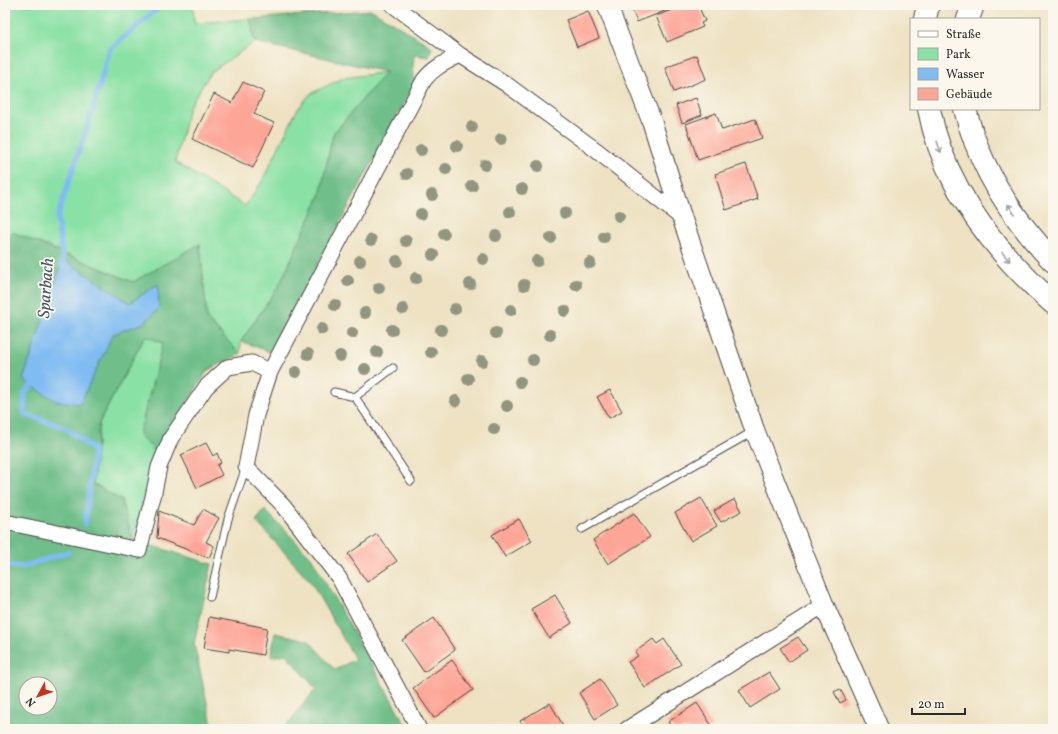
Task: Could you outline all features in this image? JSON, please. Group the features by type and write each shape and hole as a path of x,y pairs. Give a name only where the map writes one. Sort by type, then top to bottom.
{"highway":[{"path":"925,18 928,5"},
{"path":"968,18 973,5"},
{"path":"929,110 932,127 944,162 961,196 983,229 1007,258 1053,303"},
{"path":"965,110 970,131 984,163 1000,192 1018,220 1053,261"}],"street":[{"path":"393,5 460,55 506,84 596,150 682,218"},
{"path":"607,5 652,122 682,218 755,431 824,605 879,729"},
{"path":"419,729 339,578 284,506 246,467 256,415 270,372 424,80 442,63 460,55"},
{"path":"5,522 139,550 159,467 171,438 206,386 228,367 252,362 270,372"},
{"path":"627,729 824,605"}],"lane":[{"path":"355,397 393,368"},
{"path":"334,392 355,397 411,481"},
{"path":"582,529 755,431"},
{"path":"210,597 228,519 246,467"}],"green space":[{"path":"5,5 193,5 194,23 250,19 255,42 211,72 189,107 175,162 245,206 261,183 297,110 310,94 343,78 387,72 333,134 320,196 279,286 241,341 240,354 207,319 200,244 133,282 12,232 5,239"},
{"path":"372,10 432,47 429,57 414,55 413,67 415,83 270,352 241,341 279,286 320,196 333,134 386,72 255,42 250,19"},
{"path":"12,232 133,282 200,244 207,319 240,354 208,370 156,452 139,435 163,343 145,336 99,423 93,484 121,500 133,540 212,564 194,644 213,729 5,729 5,239","holes":["158,284 144,323 113,334 23,380 43,321 130,304"]},
{"path":"145,336 163,343 139,435 156,452 133,540 121,500 93,484 99,423"},
{"path":"265,510 311,557 408,729 283,729 316,689 286,654 271,657 275,633 308,640 335,670 355,659 310,581 256,521"}],"water":[{"path":"63,259 130,303 158,284 159,308 144,323 113,334 80,404 56,401 23,380"}],"building":[{"path":"630,5 680,5 637,22"},
{"path":"685,5 694,7 698,5 705,21 701,23 703,27 667,42 656,16"},
{"path":"588,11 599,38 577,47 566,20"},
{"path":"697,55 706,79 674,92 665,67"},
{"path":"243,82 264,92 254,114 274,123 253,168 192,139 214,94 232,103"},
{"path":"696,98 702,115 682,123 676,105"},
{"path":"716,113 722,130 755,119 762,138 698,160 686,124"},
{"path":"746,164 758,199 726,210 715,174"},
{"path":"610,390 622,411 609,418 597,397"},
{"path":"206,443 213,456 217,453 221,463 217,465 222,475 197,488 181,455"},
{"path":"701,498 717,526 691,541 675,513"},
{"path":"735,499 742,511 721,522 714,511"},
{"path":"203,509 219,518 206,542 214,546 209,558 157,538 159,511 194,525"},
{"path":"634,513 650,537 608,564 593,540"},
{"path":"519,519 532,541 505,557 492,535"},
{"path":"377,534 397,561 367,582 348,554"},
{"path":"555,595 572,623 549,638 531,609"},
{"path":"209,617 267,628 263,655 229,649 229,652 204,648"},
{"path":"434,618 455,650 424,672 402,640"},
{"path":"798,637 807,650 789,662 780,648"},
{"path":"653,639 657,644 664,639 681,664 645,688 628,662 638,656 635,652"},
{"path":"452,660 473,690 434,718 413,688"},
{"path":"769,672 780,689 750,708 739,690"},
{"path":"600,679 617,705 595,719 579,693"},
{"path":"840,689 846,700 840,703 834,692"},
{"path":"550,703 564,727 561,729 525,729 520,721"},
{"path":"697,703 712,726 708,729 673,729 668,722"}],"waterway":[{"name":"Sparbach","path":"62,266 63,259 57,218 91,115 110,49 162,5"},
{"name":"Sparbach","path":"37,381 25,392 24,414 66,428 94,450 85,524"},
{"name":"Sparbach","path":"5,565 22,567 68,552"}]}
